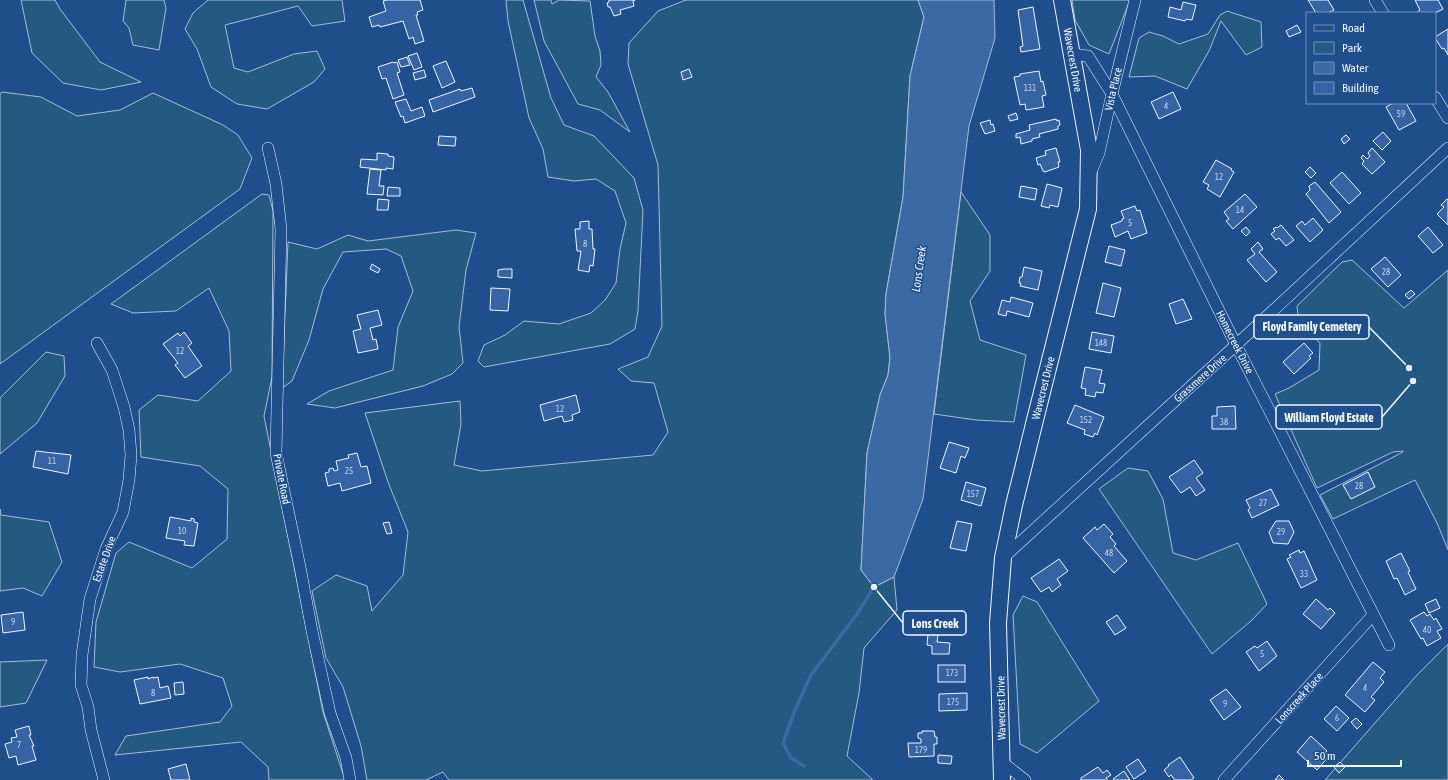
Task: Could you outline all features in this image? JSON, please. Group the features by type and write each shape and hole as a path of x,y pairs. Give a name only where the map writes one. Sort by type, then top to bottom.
{"street":[{"name":"Wavecrest Drive","path":"1002,780 998,623 1003,558 1033,427 1088,209 1089,150 1062,0"},
{"name":"Vista Place","path":"1089,176 1100,153 1112,94 1135,0"},
{"path":"1375,0 1382,12"},
{"name":"Homecreek Drive","path":"1072,54 1088,56 1112,94 1236,345 1389,645"},
{"path":"1436,99 1448,118"},
{"name":"Private Road","path":"268,148 276,184 281,229 276,453 328,705 346,758 350,780"},
{"name":"Grassmere Drive","path":"1003,558 1236,345 1448,148"},
{"name":"Estate Drive","path":"97,343 112,370 124,407 129,430 131,455 129,480 123,512 106,549 90,599 82,655 81,684 104,780"},
{"name":"Lonscreek Place","path":"1224,780 1373,615"},
{"path":"1002,762 1025,780"}],"green space":[{"path":"21,0 55,0 60,9 100,62 141,82 101,90 63,83 32,53"},
{"path":"126,0 164,0 166,8 159,50 133,45 129,28 123,21"},
{"path":"208,0 342,0 345,21 312,26 298,6 225,25 234,68 248,72 294,54 317,51 325,69 314,82 267,109 237,104 211,87 197,49 185,29 193,13"},
{"path":"506,0 523,0 551,98 564,125 594,136 634,178 643,210 638,311 635,329 610,344 484,367 478,361 484,345 505,335 524,321 559,324 591,313 605,300 616,283 620,249 626,223 615,191 596,179 574,181 548,177 543,149 529,118 508,21"},
{"path":"534,0 551,0 552,4 559,0 590,1 595,36 600,51 601,65 596,77 608,92 630,132 600,110 578,104 544,41"},
{"path":"686,0 918,0 924,17 910,76 903,197 886,294 885,314 890,357 888,375 880,395 867,453 861,570 874,587 894,577 897,610 864,648 859,693 847,756 873,780 449,780 443,772 426,780 367,780 361,746 343,687 326,658 312,591 336,575 367,586 372,611 403,575 408,532 388,482 365,413 460,401 461,424 454,465 482,471 653,455 668,432 654,383 631,381 618,369 648,357 662,326 658,165 628,64 629,43 658,11"},
{"path":"1072,0 1130,0 1109,54 1089,45 1075,20"},
{"path":"1227,11 1261,22 1262,47 1246,55 1221,21 1209,51 1187,89 1155,76 1129,77 1139,38 1149,32 1163,36 1179,44 1208,34 1220,15"},
{"path":"2,92 41,97 77,116 120,110 153,93 223,125 238,135 252,158 240,189 0,364 0,94"},
{"path":"961,192 990,235 990,271 970,301 980,340 1026,355 1014,422 976,420 934,414"},
{"path":"262,194 269,195 273,211 272,377 264,416 323,712 345,780 269,780 268,767 241,742 115,755 126,736 220,722 232,706 223,678 180,664 120,672 94,667 96,622 116,553 129,542 192,568 227,539 228,489 200,466 141,457 139,410 158,395 198,401 231,371 229,331 209,288 176,311 133,313 111,304"},
{"path":"456,230 476,233 466,270 459,327 463,363 452,374 423,386 335,408 307,404 329,391 393,370 398,327 413,291 401,256 386,249 343,252 323,289 309,340 292,381 282,388 288,242 317,249 348,235 368,241"},
{"path":"1352,260 1404,308 1448,270 1448,550 1438,525 1415,480 1333,519 1320,495 1403,451 1393,452 1317,488 1275,394 1289,388 1319,370 1320,343 1299,324 1297,306 1342,262"},
{"path":"46,352 64,356 65,376 37,423 0,454 0,398"},
{"path":"1128,468 1148,471 1163,499 1173,553 1196,560 1238,543 1267,604 1251,621 1212,654 1099,489"},
{"path":"0,509 1,515 49,522 62,562 42,596 23,588 0,591"},
{"path":"1023,596 1037,602 1099,701 1037,753 1020,744 1013,615"},
{"path":"1448,644 1448,780 1325,780 1417,675"},
{"path":"47,660 26,703 0,707 0,662"}],"water":[{"path":"918,0 994,0 995,38 969,126 923,499 894,577 874,587 861,570 867,453 880,395 888,375 890,358 885,314 886,294 903,197 910,76 924,17"}],"building":[{"path":"420,0 423,10 417,12 418,15 416,15 424,41 415,44 413,37 409,39 403,21 380,27 379,25 372,27 369,17 386,11 383,1"},
{"path":"609,0 635,0 633,1 634,6 620,10 621,14 614,16 610,7 608,7 607,3"},
{"path":"1308,0 1328,0 1334,10 1330,12 1315,12"},
{"path":"1415,0 1438,0 1443,9 1436,12 1417,12 1420,10"},
{"path":"1183,2 1196,5 1192,20 1186,19 1185,21 1168,17 1170,7 1181,10"},
{"path":"1033,7 1040,49 1021,52 1020,47 1023,46 1018,10"},
{"path":"1297,25 1301,32 1289,37 1286,31"},
{"path":"1448,29 1448,55 1444,48 1442,49 1436,40 1436,36"},
{"path":"417,53 422,67 414,70 408,56"},
{"path":"407,57 410,65 401,67 398,60"},
{"path":"446,61 455,82 442,88 433,66"},
{"path":"397,62 400,72 397,73 404,95 393,99 386,78 382,79 378,67"},
{"path":"689,69 692,77 683,80 681,72"},
{"path":"424,70 426,77 415,80 413,73"},
{"path":"1039,71 1046,95 1042,96 1044,107 1026,110 1025,104 1020,105 1014,77 1020,76 1020,74"},
{"path":"472,88 475,97 433,112 429,100 460,89 461,91"},
{"path":"1173,92 1181,109 1159,119 1151,102"},
{"path":"406,99 411,111 422,107 425,116 405,123 403,116 401,117 395,102"},
{"path":"1391,104 1407,104 1416,121 1399,130 1386,107"},
{"path":"1016,113 1018,119 1010,121 1008,116"},
{"path":"1056,119 1057,121 1059,120 1060,125 1058,126 1058,129 1039,134 1040,137 1021,144 1020,137 1016,138 1016,134 1030,130 1029,125"},
{"path":"990,120 995,131 985,134 980,123"},
{"path":"1383,132 1391,141 1382,150 1373,141"},
{"path":"1346,135 1350,139 1344,144 1341,139"},
{"path":"439,136 456,137 455,146 438,145"},
{"path":"1056,148 1060,162 1058,162 1059,167 1045,172 1043,171 1040,164 1038,165 1036,158 1046,155 1045,151"},
{"path":"1372,148 1385,162 1372,174 1362,164 1364,161 1361,158 1363,155 1367,159 1370,156 1368,153"},
{"path":"377,153 388,154 388,156 394,157 393,169 386,168 386,170 360,167 361,159 377,160"},
{"path":"1216,160 1232,169 1231,170 1234,172 1220,197 1207,189 1209,185 1203,182"},
{"path":"1310,167 1316,173 1311,178 1305,172"},
{"path":"370,169 381,170 379,186 384,186 383,195 367,194"},
{"path":"1342,172 1361,193 1349,204 1330,183"},
{"path":"1315,182 1341,212 1329,223 1306,194 1310,190 1309,186"},
{"path":"1047,184 1062,188 1058,207 1050,205 1049,208 1041,206"},
{"path":"1021,186 1037,189 1035,200 1019,197"},
{"path":"388,187 400,188 400,196 387,196"},
{"path":"1245,194 1257,207 1233,229 1226,221 1229,219 1224,212"},
{"path":"378,199 389,200 388,210 377,210"},
{"path":"1447,199 1448,225 1437,214 1444,207 1441,205"},
{"path":"1135,206 1137,211 1140,210 1147,233 1131,239 1128,231 1115,237 1111,225 1122,221 1124,218 1121,211"},
{"path":"1313,218 1323,230 1310,242 1296,226 1302,221 1305,225"},
{"path":"589,221 589,229 592,229 593,249 595,249 593,266 590,265 589,272 578,270 581,251 577,251 575,229 580,229 580,222"},
{"path":"1281,225 1294,240 1286,246 1279,238 1276,240 1271,234 1275,231 1273,229"},
{"path":"1246,227 1250,232 1246,236 1241,231"},
{"path":"1428,227 1443,245 1433,253 1418,236"},
{"path":"1258,242 1263,249 1259,252 1277,272 1266,282 1247,260 1255,254 1251,249"},
{"path":"1109,246 1125,250 1121,266 1105,262"},
{"path":"1385,257 1401,275 1388,287 1371,269"},
{"path":"372,264 380,269 378,273 370,269"},
{"path":"1024,267 1042,271 1038,290 1020,286 1020,277 1022,277"},
{"path":"512,269 512,278 498,277 498,270"},
{"path":"1103,283 1121,288 1114,317 1096,313"},
{"path":"491,288 510,289 508,311 490,310"},
{"path":"1411,290 1415,294 1409,299 1405,295"},
{"path":"1011,297 1033,303 1029,317 1007,311 1006,316 998,314 1002,300 1010,302"},
{"path":"1183,299 1192,319 1176,324 1169,304"},
{"path":"378,310 382,325 370,328 373,340 376,339 378,349 358,353 353,331 361,329 357,315"},
{"path":"184,332 192,343 188,346 202,366 185,378 175,365 178,363 163,344 178,333 180,336"},
{"path":"1092,332 1114,336 1111,353 1089,349"},
{"path":"1304,343 1313,353 1309,356 1311,358 1294,374 1283,362"},
{"path":"1085,367 1102,370 1099,383 1105,384 1103,393 1096,392 1095,397 1085,395 1086,389 1081,388"},
{"path":"576,395 580,412 572,415 573,420 564,422 562,416 544,421 540,405"},
{"path":"1075,405 1104,417 1097,435 1095,433 1093,437 1084,434 1085,430 1067,423"},
{"path":"1235,406 1236,429 1212,429 1212,416 1217,416 1217,407"},
{"path":"949,442 969,448 965,458 961,456 956,473 940,468"},
{"path":"36,451 71,455 68,474 33,467"},
{"path":"357,453 361,467 367,466 371,483 342,491 340,483 328,486 325,473 329,472 329,469 333,468 334,471 338,470 336,461 349,458 348,455"},
{"path":"1194,460 1203,473 1196,478 1205,490 1196,496 1190,487 1181,493 1169,477"},
{"path":"1368,472 1375,487 1351,499 1343,485"},
{"path":"966,482 986,488 981,506 961,500"},
{"path":"1271,489 1279,505 1252,518 1248,510 1250,508 1246,500"},
{"path":"170,517 191,521 191,518 194,519 194,522 198,523 194,546 184,545 185,541 166,538"},
{"path":"957,521 972,524 966,551 950,548"},
{"path":"1276,521 1289,521 1294,532 1288,544 1273,543 1269,532"},
{"path":"389,522 392,533 387,534 383,523"},
{"path":"1104,524 1113,534 1110,537 1116,544 1114,546 1127,561 1114,573 1083,538 1095,527 1097,530"},
{"path":"1299,550 1300,553 1304,551 1317,580 1301,588 1287,559 1291,557 1289,555"},
{"path":"1401,553 1410,571 1408,572 1416,589 1405,595 1397,578 1394,579 1386,561"},
{"path":"1059,559 1068,571 1057,579 1061,585 1052,592 1049,587 1041,592 1031,578"},
{"path":"1316,599 1328,610 1330,608 1335,613 1321,629 1303,614"},
{"path":"1436,599 1440,608 1429,613 1425,604"},
{"path":"23,612 25,630 3,633 1,615"},
{"path":"1424,612 1427,616 1430,614 1434,620 1436,618 1442,629 1437,631 1441,638 1427,646 1410,620"},
{"path":"1117,615 1126,628 1115,635 1106,622"},
{"path":"928,634 938,635 937,642 950,643 949,654 932,654 932,646 927,645"},
{"path":"1267,641 1277,656 1259,671 1246,652 1255,646 1257,648"},
{"path":"1373,662 1385,672 1380,678 1384,682 1371,697 1375,700 1365,712 1345,695"},
{"path":"938,665 965,665 965,682 938,682"},
{"path":"148,677 148,679 158,677 160,688 168,686 171,698 140,704 134,680"},
{"path":"183,682 184,694 175,695 174,683"},
{"path":"1226,689 1241,707 1224,720 1210,700"},
{"path":"967,693 967,710 939,711 939,694"},
{"path":"1336,706 1349,718 1337,731 1324,719"},
{"path":"1356,718 1362,724 1357,729 1351,722"},
{"path":"29,726 31,735 29,735 34,746 32,746 36,760 18,765 16,756 9,758 5,744 12,742 11,738 17,737 15,730"},
{"path":"922,731 934,731 935,737 937,737 937,744 934,744 934,756 909,757 908,743 921,743 921,739 918,738 918,733 922,733"},
{"path":"1311,736 1327,751 1325,753 1329,756 1317,770 1297,752"},
{"path":"938,755 952,756 951,764 938,763"},
{"path":"1180,757 1194,778 1191,780 1175,780 1171,775 1169,777 1164,770 1169,766 1168,765"},
{"path":"1138,759 1146,771 1134,779 1126,767"},
{"path":"1340,762 1345,767 1339,773 1334,767"},
{"path":"186,764 190,780 171,780 168,769"},
{"path":"1098,767 1103,773 1107,770 1111,775 1106,778 1108,780 1081,780 1081,778"},
{"path":"1124,771 1130,780 1113,779"},
{"path":"1279,775 1284,780 1275,780"}],"waterway":[{"name":"Lons Creek","path":"804,766 791,758 783,743 795,710 811,675 857,614 874,587 874,584"}],"place":[{"name":"Floyd Family Cemetery","path":"1409,368"},
{"name":"William Floyd Estate","path":"1413,381"},
{"name":"Lons Creek","path":"874,587"}]}
